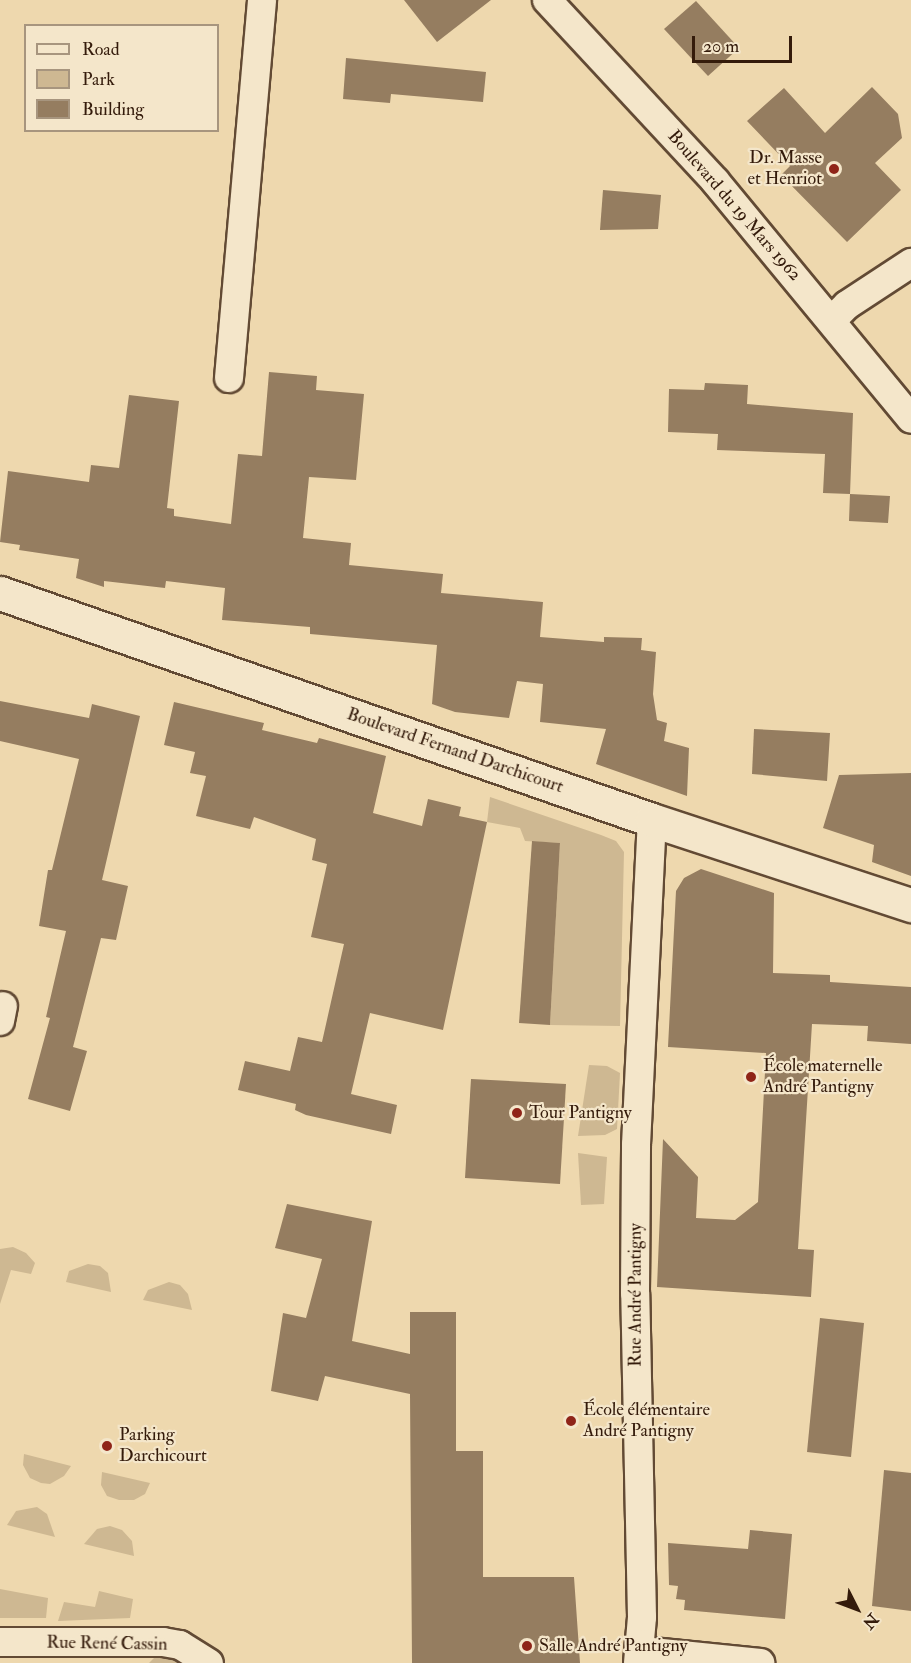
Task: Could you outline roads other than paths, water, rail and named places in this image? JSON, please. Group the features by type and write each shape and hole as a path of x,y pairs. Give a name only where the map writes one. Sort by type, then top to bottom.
{"main road":[{"name":"Boulevard Fernand Darchicourt","path":"0,593 652,820 911,905"}],"street":[{"path":"229,378 262,0"},
{"name":"Boulevard du 19 Mars 1962","path":"547,0 715,181 832,320 911,420"},
{"path":"832,320 847,305 911,263"},
{"name":"Rue André Pantigny","path":"652,820 636,1156 640,1657 760,1663"},
{"name":"Rue René Cassin","path":"0,1642 163,1642 180,1646 209,1663"}],"place":[{"name":"Dr. Masse et Henriot","path":"834,169"},
{"name":"École maternelle André Pantigny","path":"751,1077"},
{"name":"Tour Pantigny","path":"517,1113"},
{"name":"École élémentaire André Pantigny","path":"571,1421"},
{"name":"Parking Darchicourt","path":"107,1446"},
{"name":"Salle André Pantigny","path":"527,1646"}]}
